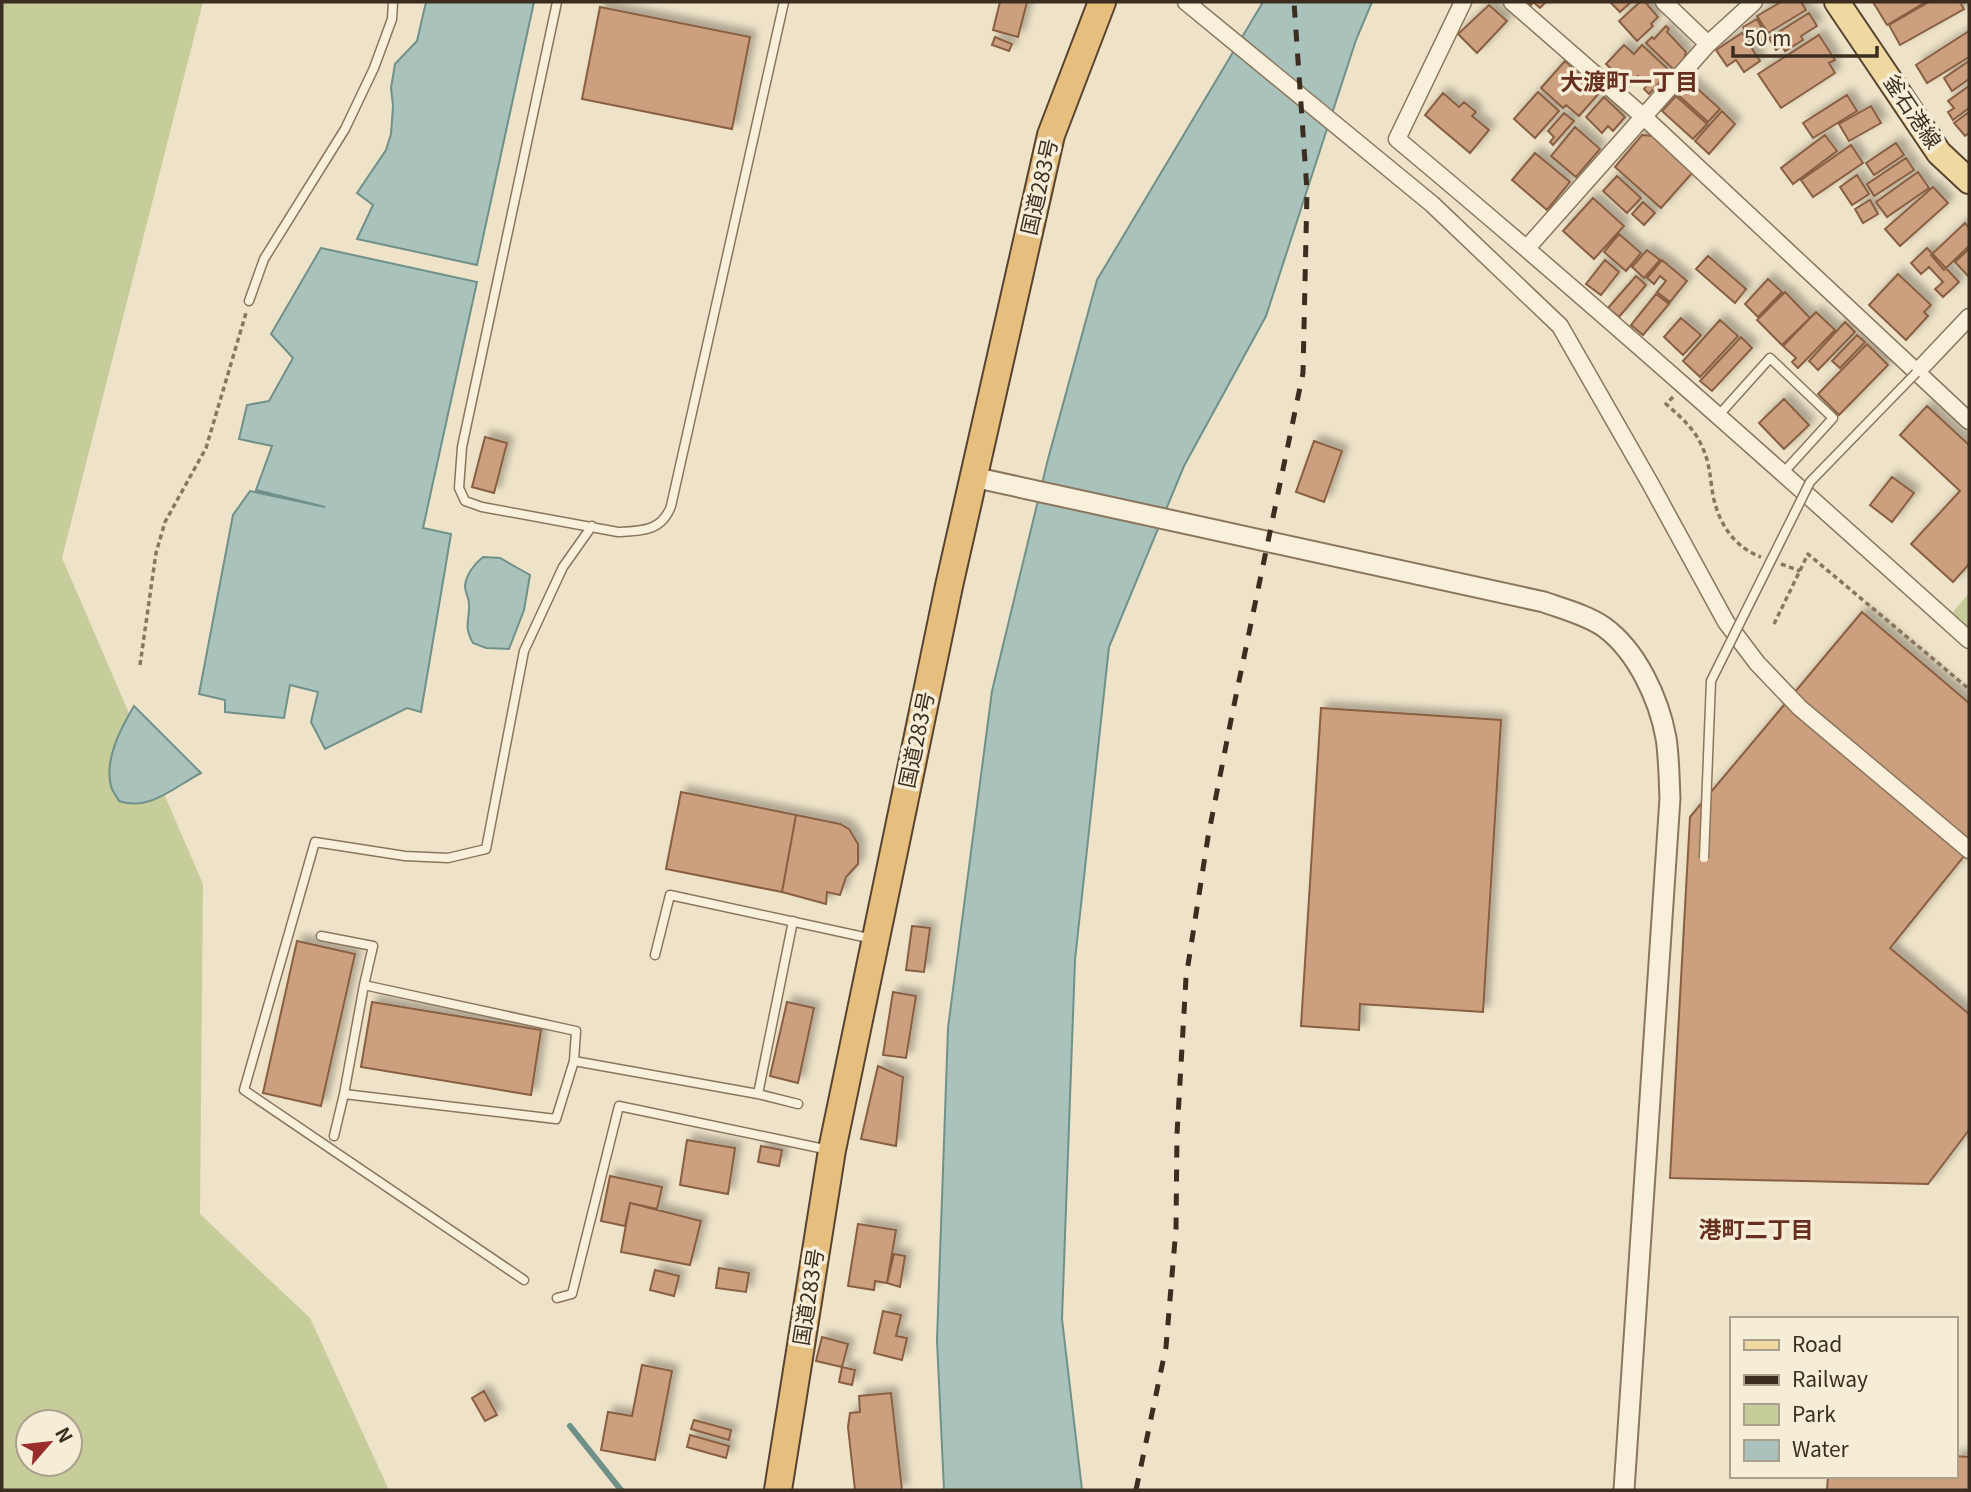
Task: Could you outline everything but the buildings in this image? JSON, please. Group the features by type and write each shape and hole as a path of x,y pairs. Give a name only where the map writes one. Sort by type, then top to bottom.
{"highway":[{"name":"国道283号","path":"778,1490 832,1150 973,477 1051,135 1102,2"}],"main road":[{"name":"釜石港線","path":"1837,2 1940,153 1969,181"}],"street":[{"path":"1186,2 1432,204 1559,326 1726,622 1757,663 1800,708 1969,849"},
{"path":"1463,2 1397,139 1527,248 1969,640"},
{"path":"1512,2 1645,118 1969,421"},
{"path":"1664,2 1708,44"},
{"path":"1527,248 1708,44 1754,2"},
{"path":"1916,373 1969,317"},
{"path":"973,477 1544,602 1604,627 1624,648 1643,675 1658,708 1666,739 1670,798 1624,1490"}],"lane":[{"path":"249,301 264,259 351,117 383,44 392,19 393,2"},
{"path":"557,2 462,447 459,488 465,501 482,507 618,532 655,527 667,517 671,506 784,2"},
{"path":"1718,416 1770,358 1833,418 1783,473"},
{"path":"1703,858 1711,681 1810,482 1916,373"},
{"path":"524,1280 244,1090 315,842 405,856 448,858 486,849 524,651 563,567 592,526"},
{"path":"655,955 670,895 876,939"},
{"path":"758,1094 793,921"},
{"path":"321,936 373,946 334,1136"},
{"path":"344,1094 556,1119 574,1061 576,1031 364,985"},
{"path":"574,1061 758,1094 798,1104"},
{"path":"557,1298 572,1294 619,1106 832,1150"}],"path":[{"path":"140,665 156,552 165,522 205,448 249,301"},
{"path":"1686,421 1693,428 1710,467 1717,514 1728,533 1748,552 1761,557"},
{"path":"1774,624 1808,554 1969,689"},
{"path":"1774,562 1800,571"}],"green space":[{"path":"2,2 203,2 62,558 203,884 200,1214 310,1318 389,1490 2,1490"},
{"path":"1969,593 1969,629 1952,613"}],"water":[{"path":"426,2 534,2 477,265 357,239 373,205 357,193 386,150 391,134 391,88 395,64 417,41"},
{"path":"1263,2 1372,2 1356,40 1266,316 1184,466 1109,647 1075,960 1062,1319 1082,1490 944,1490 937,1340 948,1028 992,691 1048,459 1097,280"},
{"path":"321,248 477,282 423,528 451,534 421,712 407,708 325,749 311,722 318,692 290,685 284,718 225,712 225,700 199,694 233,515 250,491 325,507 256,490 272,446 239,439 247,405 269,401 293,358 271,334"},
{"path":"483,557 500,558 530,575 524,610 509,649 486,648 473,643 468,632 469,604 466,582 471,570"},
{"path":"134,706 201,773 162,796 141,803 119,801 113,792 109,776 119,734"}],"waterway":[{"path":"570,1426 621,1490"}],"railway":[{"path":"1136,1490 1166,1347 1176,1228 1177,1134 1186,978 1208,837 1303,373 1307,191 1294,2"}],"district":[{"name":"大渡町一丁目","path":"1629,82"},
{"name":"港町二丁目","path":"1756,1230"}]}
